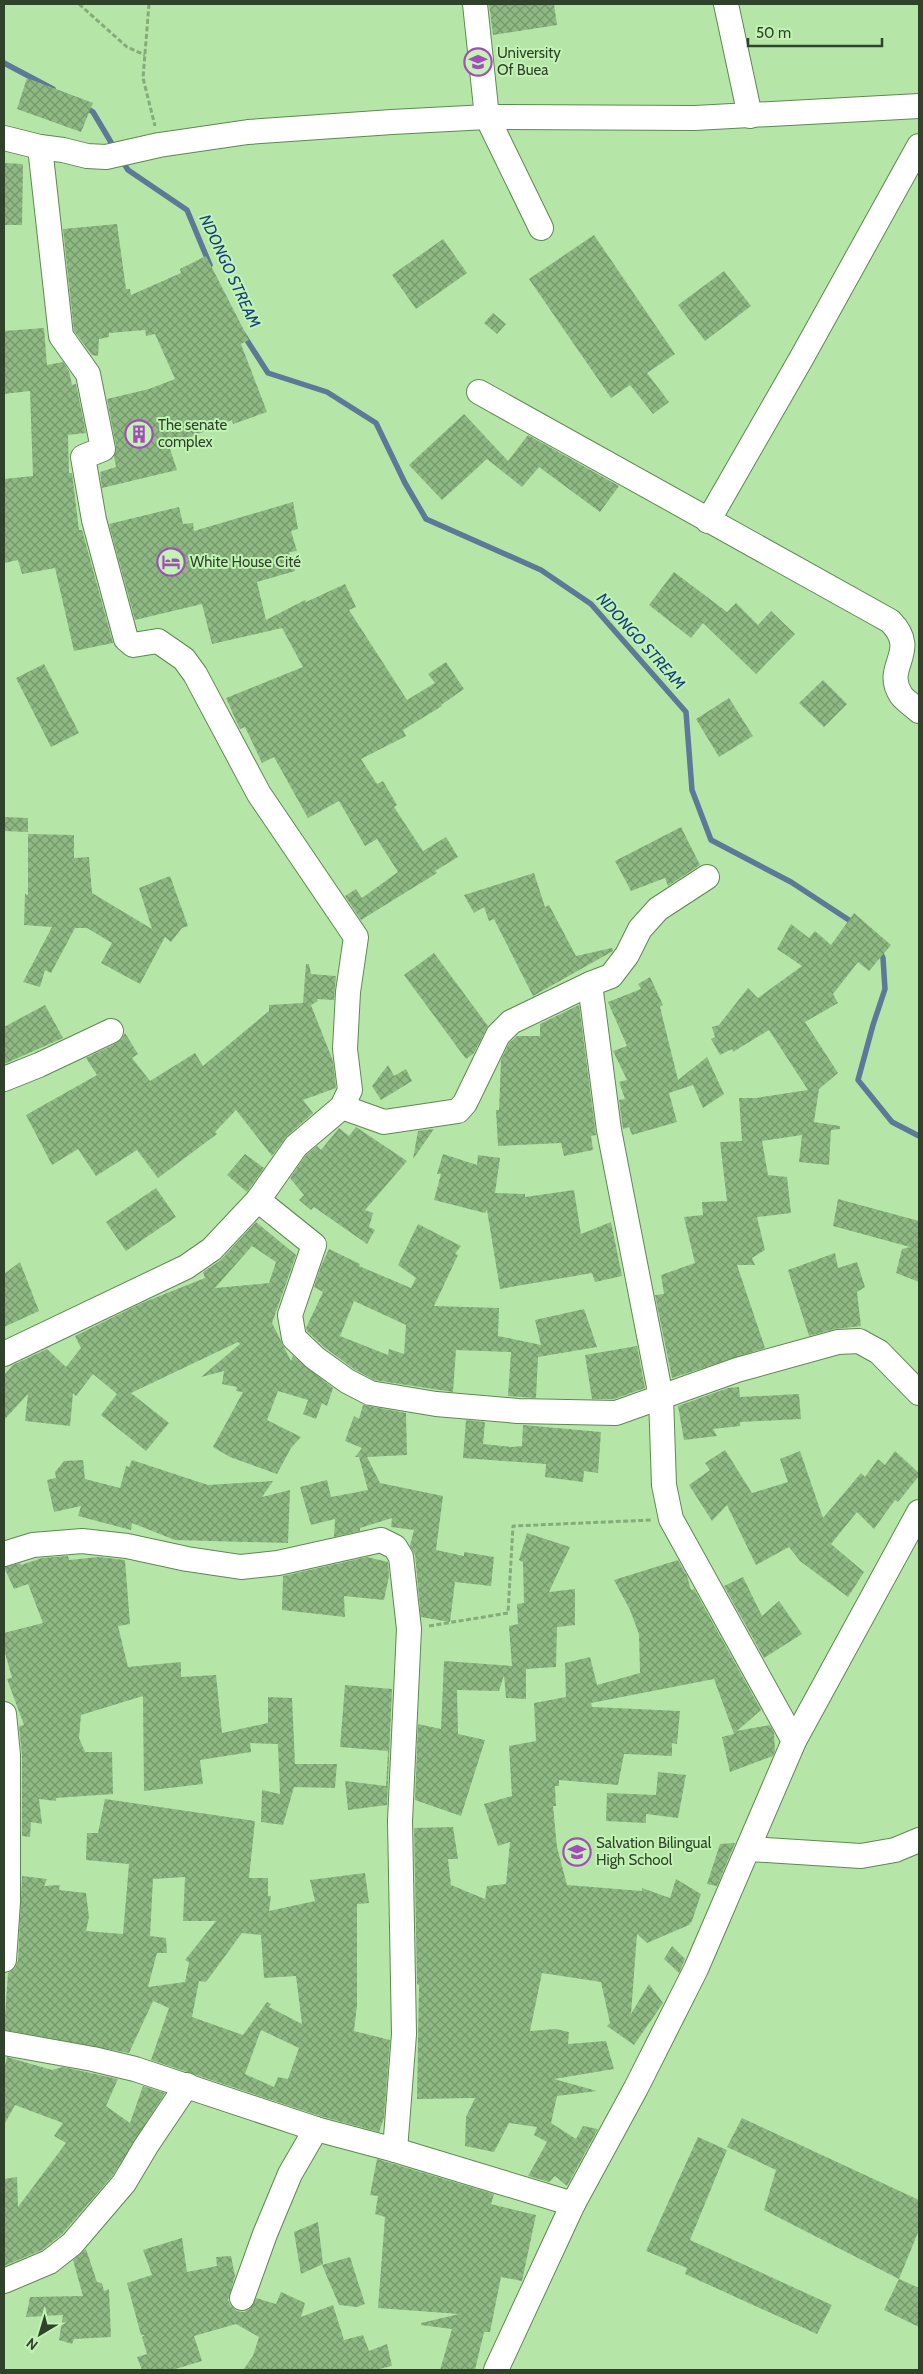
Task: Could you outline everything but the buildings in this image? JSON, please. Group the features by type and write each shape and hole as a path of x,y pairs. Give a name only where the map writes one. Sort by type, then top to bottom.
{"street":[{"path":"474,4 487,117 541,228"},
{"path":"726,4 750,116"},
{"path":"4,138 40,148 63,150 87,156 116,156 159,145 248,132 487,117 695,118 919,106"},
{"path":"708,521 801,359 919,146"},
{"path":"4,1354 186,1267 212,1249 258,1200 296,1146 342,1107 350,1090 345,1049 348,992 356,937 259,794 195,674 184,659 158,641 133,645 126,639 94,520 84,457 103,449 88,374 61,336 40,148"},
{"path":"479,392 890,621 899,630 904,642 896,670 896,684 902,696 919,711"},
{"path":"342,1107 384,1122 458,1112 465,1103 498,1035 511,1022 590,984 611,976 640,930 658,909 707,877"},
{"path":"590,984 609,1130 661,1397 664,1484 670,1519 794,1741"},
{"path":"4,1079 39,1065 111,1031"},
{"path":"258,1200 314,1245 290,1315 294,1338 315,1358 347,1382 370,1393 436,1404 518,1411 616,1413 737,1370 838,1342 859,1341 879,1352 919,1392"},
{"path":"496,2370 573,2204 636,2088 696,1969 794,1741 919,1512"},
{"path":"4,1554 33,1545 82,1541 127,1546 187,1559 241,1567 278,1563 381,1540 395,1547 401,1557 409,1629 400,1821 404,2034 395,2150"},
{"path":"4,1714 8,1775 8,1902 4,1960"},
{"path":"749,1849 861,1856 895,1850 919,1840"},
{"path":"4,2043 93,2059 135,2069 316,2129 395,2150 573,2204"},
{"path":"4,2281 49,2262 72,2244 124,2183 146,2146 188,2085"},
{"path":"242,2298 265,2234 290,2174 316,2129"}],"path":[{"path":"79,4 127,47 145,55"},
{"path":"148,4 143,78 159,145"},
{"path":"409,1629 508,1613 513,1526 670,1519"}],"waterway":[{"path":"4,63 53,89"},
{"path":"85,107 93,112 115,149"},
{"name":"NDONGO STREAM","path":"121,159 128,170 187,210 210,265"},
{"name":"NDONGO STREAM","path":"243,334 268,373 327,392 376,423 405,483 426,519 541,570 591,604 686,712 692,790 711,840 791,882 855,924"},
{"name":"NDONGO STREAM","path":"879,949 883,958 885,989 858,1080 892,1122 919,1136"}],"place":[{"name":"University Of Buea","path":"478,62"},
{"name":"The senate complex","path":"139,434"},
{"name":"White House Cité","path":"171,562"},
{"name":"Salvation Bilingual High School","path":"577,1852"}]}
